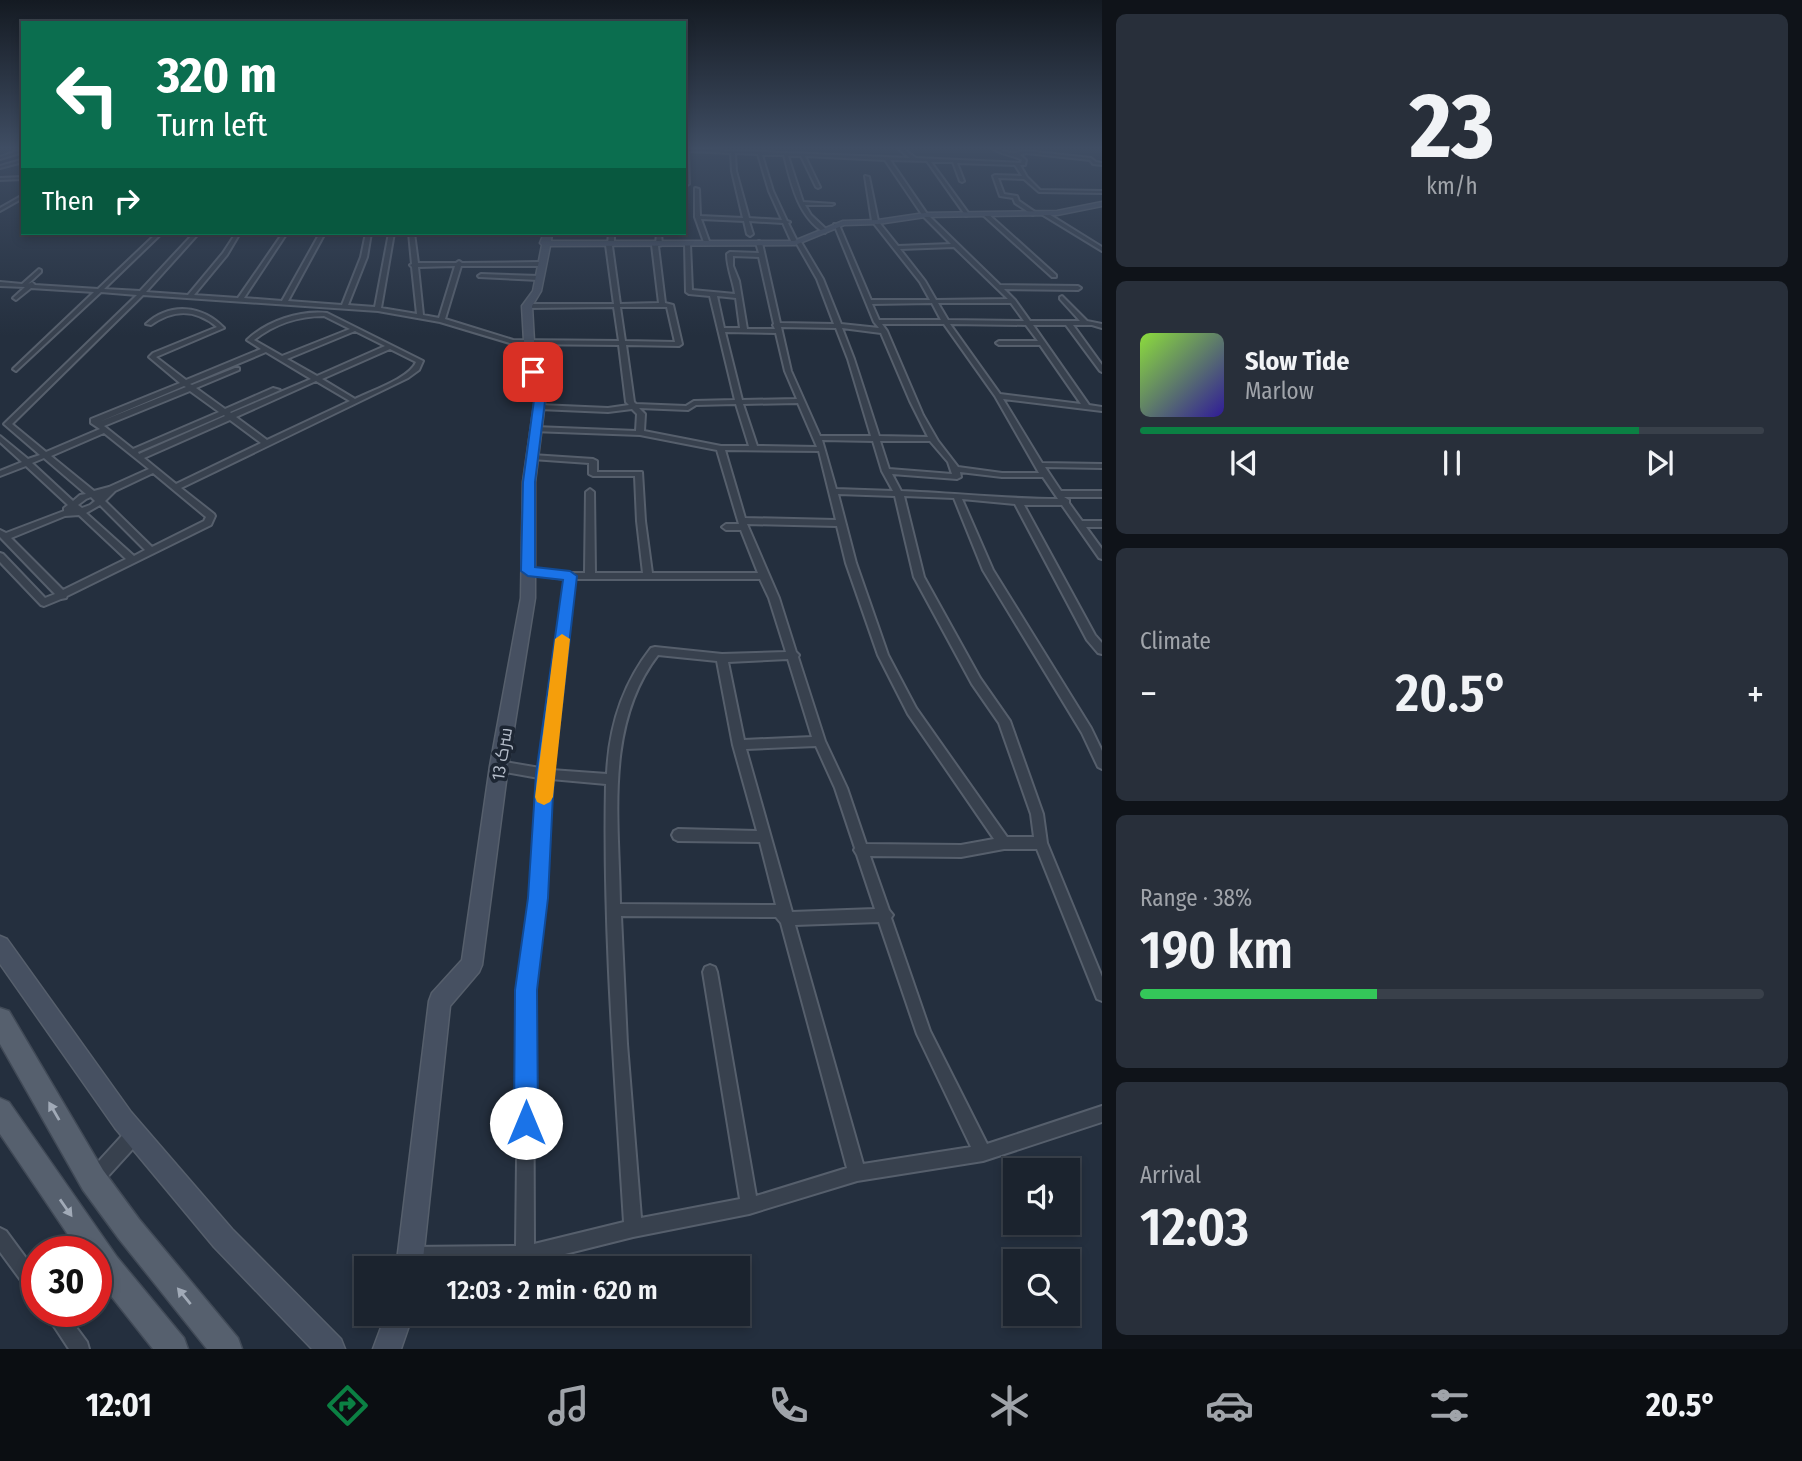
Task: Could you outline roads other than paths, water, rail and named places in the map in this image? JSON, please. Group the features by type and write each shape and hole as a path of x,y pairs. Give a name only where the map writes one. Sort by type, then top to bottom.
{"main road":[{"path":"0,1020 93,1180 228,1349"},
{"path":"0,1111 107,1267 173,1349"}],"street":[{"path":"698,210 707,244"},
{"path":"744,210 750,234"},
{"path":"781,210 820,279 839,326 886,471 900,495 919,577 976,681 1004,722 1037,814 1041,843 1102,994"},
{"path":"806,210 811,219 825,231"},
{"path":"872,210 878,222 923,282 945,321 998,396 1045,475 1102,556"},
{"path":"922,210 1013,301 1087,407"},
{"path":"963,210 966,214"},
{"path":"1029,210 1033,213"},
{"path":"546,238 610,245 797,242 836,225 925,215 1045,214 1068,210"},
{"path":"985,214 1055,276"},
{"path":"1045,214 1102,249"},
{"path":"698,217 787,222"},
{"path":"836,225 877,322 884,331 933,439 949,455 957,477 886,471"},
{"path":"16,369 158,235"},
{"path":"151,551 9,423 143,292 195,235"},
{"path":"191,295 225,254 237,235"},
{"path":"241,298 284,235"},
{"path":"285,301 322,235"},
{"path":"345,306 364,257 369,235"},
{"path":"378,309 392,235"},
{"path":"412,235 420,317"},
{"path":"611,235 617,306 632,408 641,414 640,433"},
{"path":"659,235 657,245 662,306"},
{"name":"سرک 13","path":"410,1256 440,1001 472,965 499,765 528,598 529,482 542,385 533,372 527,306 537,291 546,238"},
{"path":"759,243 776,328 788,371 822,449 840,523 868,614 912,711 1004,843"},
{"path":"687,244 689,292 736,296"},
{"path":"896,248 955,245"},
{"path":"744,331 730,254 762,255"},
{"path":"413,265 459,263 540,271"},
{"path":"441,320 459,263"},
{"path":"16,298 39,271"},
{"path":"481,276 540,271"},
{"path":"1,285 29,284 378,309 441,320 504,339 529,342 679,344 670,305 527,306"},
{"path":"1000,287 1078,288"},
{"path":"713,295 739,403 754,448"},
{"path":"1062,298 1085,323"},
{"path":"869,302 1013,301"},
{"path":"149,324 163,312 193,312 202,313 221,328 222,334 155,359 182,383 230,414 266,443"},
{"path":"176,487 356,402 406,377 417,369 420,361 325,314 305,316 264,330 250,339 356,402"},
{"path":"877,322 1029,322 1102,326"},
{"path":"1068,323 1102,370"},
{"path":"721,330 839,326 884,331"},
{"path":"16,548 0,556 44,603 63,596 212,520 211,516 102,428 94,421 95,418 182,383 350,328"},
{"path":"999,343 1043,343"},
{"path":"136,455 385,345"},
{"path":"0,474 273,354"},
{"path":"998,396 1102,409"},
{"path":"539,407 608,410 642,405 688,408 694,403 801,401"},
{"path":"535,429 640,433 720,448 822,449"},
{"path":"0,438 133,560"},
{"path":"817,438 933,439"},
{"path":"720,448 727,477 794,655 819,741 841,788 860,850 886,915 924,1034 983,1153"},
{"path":"532,457 593,461 593,474 639,474 648,577"},
{"path":"1040,465 1102,466"},
{"path":"63,514 76,501 95,498 154,470"},
{"path":"956,470 1002,475 1045,475"},
{"path":"834,491 957,496 1018,502 1066,502"},
{"path":"590,492 590,575"},
{"path":"1058,494 1102,494"},
{"path":"957,496 988,569 1087,731 1102,764"},
{"path":"63,596 2,535 63,514 93,507 95,498"},
{"path":"1018,502 1091,637 1102,650"},
{"path":"744,521 840,523"},
{"path":"726,527 742,527 744,521"},
{"path":"1082,524 1102,524"},
{"path":"528,571 570,576 763,576"},
{"path":"525,1255 526,990 538,898 545,774 570,576"},
{"path":"633,1228 613,911 613,780 615,742 619,725 632,691 655,650 722,658 794,655"},
{"path":"722,658 739,745 763,837 857,1173"},
{"path":"739,745 819,741"},
{"path":"499,765 545,774 613,780"},
{"path":"678,835 763,837"},
{"path":"860,850 961,851 1004,843 1041,843"},
{"path":"613,911 779,911 786,919"},
{"path":"786,919 886,915"},
{"path":"0,946 135,1134 223,1238 331,1349"},
{"path":"710,972 749,1206"},
{"path":"508,1256 525,1255 633,1228 749,1206 857,1173 983,1153 1102,1114"},
{"path":"93,1180 135,1134"},
{"path":"0,1237 21,1266"},
{"path":"387,1349 396,1326"},
{"path":"64,1327 80,1349"}]}
